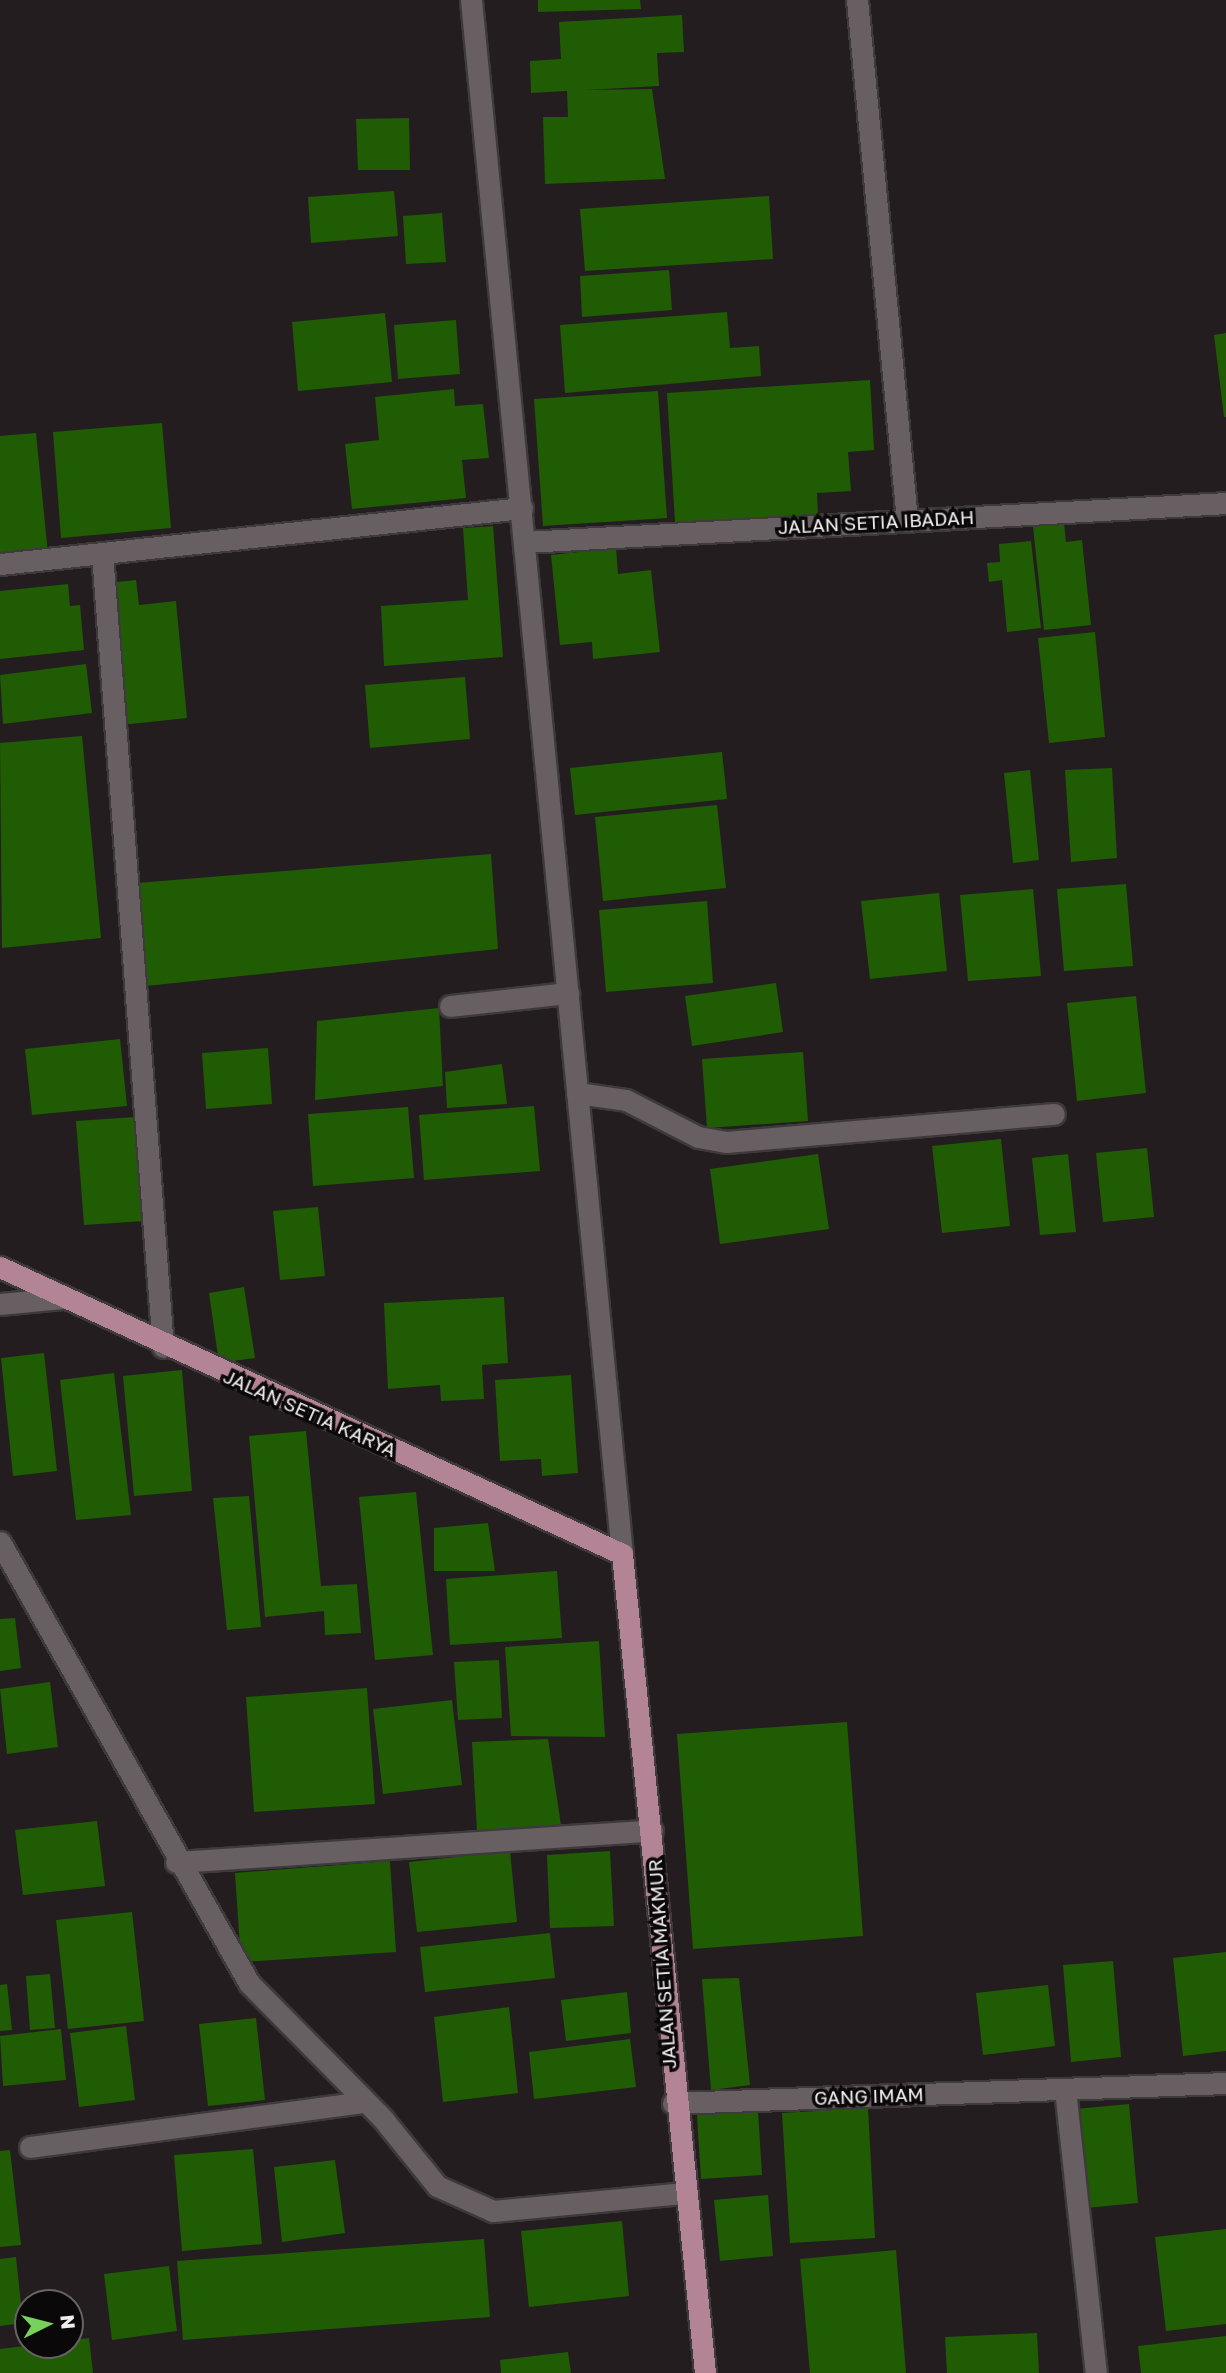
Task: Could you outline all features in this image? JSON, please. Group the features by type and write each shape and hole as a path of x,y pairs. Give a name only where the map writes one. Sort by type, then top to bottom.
{"main road":[{"name":"JALAN SETIA KARYA","path":"0,1267 163,1347 622,1554"},
{"name":"JALAN SETIA MAKMUR","path":"622,1554 652,1830 673,2103 705,2373"}],"street":[{"path":"471,0 622,1554"},
{"path":"857,0 907,520"},
{"name":"JALAN SETIA IBADAH","path":"525,542 1226,503"},
{"path":"0,564 522,508"},
{"path":"102,553 163,1347"},
{"path":"450,1006 568,993"},
{"path":"578,1093 626,1100 698,1137 726,1142 1054,1114"},
{"path":"0,1304 62,1298"},
{"path":"0,1542 176,1862 249,1983 361,2102 383,2119 437,2186 493,2210 685,2193"},
{"path":"176,1862 652,1830"},
{"name":"GANG IMAM","path":"673,2103 1226,2083"},
{"path":"1065,2090 1096,2373"},
{"path":"30,2147 361,2102"}],"building":[{"path":"538,0 640,0 641,9 538,12"},
{"path":"682,15 684,52 657,53 659,86 586,90 652,89 665,179 545,184 543,117 568,117 567,91 531,93 530,61 561,59 559,22"},
{"path":"409,118 410,170 358,170 356,119"},
{"path":"394,191 398,236 311,243 308,197"},
{"path":"769,196 773,259 585,271 580,209"},
{"path":"442,213 446,262 406,264 403,216"},
{"path":"669,270 672,310 582,317 580,276"},
{"path":"727,312 730,348 759,346 761,376 565,393 560,325"},
{"path":"385,313 392,382 298,391 292,322"},
{"path":"456,320 460,374 398,379 394,325"},
{"path":"1226,333 1226,417 1224,417 1214,335"},
{"path":"870,380 874,450 848,452 851,491 817,493 818,514 675,522 667,393"},
{"path":"454,389 455,406 483,404 489,458 462,460 466,498 352,509 345,444 379,440 375,397"},
{"path":"658,391 667,518 543,526 534,399"},
{"path":"162,423 171,528 61,538 53,432"},
{"path":"36,433 48,554 0,559 0,436"},
{"path":"1064,523 1066,542 1082,540 1091,625 1044,630 1033,527"},
{"path":"493,526 503,657 384,666 381,606 468,600 463,528"},
{"path":"1031,541 1041,628 1007,632 1002,580 989,582 987,563 1000,562 999,544"},
{"path":"616,548 618,574 651,570 660,652 593,659 592,642 560,645 551,555"},
{"path":"136,580 139,605 176,601 187,718 121,725 107,583"},
{"path":"68,584 70,606 80,605 84,650 0,659 0,591"},
{"path":"1095,632 1105,737 1049,743 1038,638"},
{"path":"86,664 92,713 3,724 0,675"},
{"path":"465,677 470,739 370,748 365,685"},
{"path":"82,736 101,938 2,948 0,743"},
{"path":"722,752 727,799 575,815 570,768"},
{"path":"1112,768 1117,858 1071,862 1065,770"},
{"path":"1030,770 1039,860 1013,863 1004,773"},
{"path":"717,805 726,888 603,901 595,817"},
{"path":"491,854 498,949 146,986 137,883"},
{"path":"1126,884 1133,966 1064,971 1057,889"},
{"path":"1033,889 1041,976 968,981 960,895"},
{"path":"939,893 947,971 870,979 861,901"},
{"path":"707,901 713,983 606,992 599,910"},
{"path":"776,983 783,1032 692,1046 685,996"},
{"path":"1136,996 1146,1093 1077,1101 1067,1003"},
{"path":"439,1008 443,1086 315,1100 317,1021"},
{"path":"120,1039 127,1106 32,1115 25,1049"},
{"path":"268,1048 272,1104 206,1109 202,1053"},
{"path":"803,1052 808,1121 707,1128 702,1059"},
{"path":"502,1064 507,1104 447,1108 445,1072"},
{"path":"534,1106 540,1171 424,1180 419,1115"},
{"path":"408,1107 414,1178 313,1186 308,1114"},
{"path":"136,1117 145,1221 84,1225 76,1121"},
{"path":"1001,1139 1010,1226 942,1233 932,1146"},
{"path":"1147,1148 1154,1217 1103,1222 1096,1153"},
{"path":"818,1154 829,1229 720,1244 710,1169"},
{"path":"1068,1154 1076,1232 1040,1235 1032,1158"},
{"path":"318,1207 325,1276 280,1280 273,1211"},
{"path":"244,1287 255,1358 219,1363 209,1293"},
{"path":"504,1297 508,1363 482,1365 484,1399 441,1401 440,1385 388,1389 384,1303"},
{"path":"44,1353 57,1471 13,1476 1,1358"},
{"path":"182,1370 192,1491 134,1496 123,1376"},
{"path":"114,1373 131,1515 76,1520 60,1380"},
{"path":"571,1375 578,1473 542,1476 541,1459 500,1461 495,1380"},
{"path":"306,1431 321,1586 357,1584 361,1633 325,1635 324,1611 265,1617 249,1436"},
{"path":"416,1492 433,1655 375,1660 359,1497"},
{"path":"249,1496 261,1627 227,1630 213,1498"},
{"path":"488,1523 495,1571 434,1571 434,1528"},
{"path":"557,1571 562,1638 450,1645 446,1579"},
{"path":"15,1618 21,1668 0,1671 0,1619"},
{"path":"599,1641 605,1737 511,1736 505,1647"},
{"path":"499,1660 502,1718 458,1720 454,1662"},
{"path":"50,1682 58,1747 7,1754 0,1689"},
{"path":"367,1688 375,1804 254,1812 246,1697"},
{"path":"452,1700 462,1785 383,1794 373,1709"},
{"path":"847,1722 863,1936 693,1949 677,1734"},
{"path":"548,1739 561,1825 477,1831 472,1742"},
{"path":"97,1821 105,1886 23,1895 15,1830"},
{"path":"510,1851 517,1922 417,1932 409,1862"},
{"path":"610,1851 614,1926 550,1928 547,1855"},
{"path":"390,1861 396,1952 241,1962 235,1873"},
{"path":"132,1912 144,2021 68,2029 56,1920"},
{"path":"550,1933 555,1978 425,1992 420,1947"},
{"path":"1226,1952 1226,2051 1183,2056 1173,1958"},
{"path":"1113,1961 1121,2057 1071,2062 1063,1965"},
{"path":"50,1974 55,2028 30,2030 26,1976"},
{"path":"739,1978 750,2085 711,2090 702,1979"},
{"path":"7,1984 12,2030 0,2031 0,1985"},
{"path":"1048,1985 1055,2046 983,2055 976,1993"},
{"path":"627,1992 631,2033 566,2041 561,2000"},
{"path":"509,2007 518,2093 443,2102 434,2017"},
{"path":"256,2018 265,2100 208,2106 199,2024"},
{"path":"126,2026 135,2100 79,2107 70,2033"},
{"path":"61,2029 66,2080 3,2086 0,2036"},
{"path":"630,2039 636,2087 534,2099 529,2052"},
{"path":"1129,2104 1138,2203 1086,2208 1076,2109"},
{"path":"868,2108 875,2238 790,2243 782,2113"},
{"path":"758,2111 762,2175 701,2179 697,2115"},
{"path":"253,2149 262,2244 182,2251 174,2155"},
{"path":"10,2150 21,2245 0,2247 0,2151"},
{"path":"335,2160 345,2233 282,2242 274,2167"},
{"path":"768,2195 773,2256 720,2261 714,2200"},
{"path":"622,2221 629,2296 529,2307 521,2231"},
{"path":"1226,2229 1226,2324 1166,2331 1155,2237"},
{"path":"484,2239 490,2317 183,2340 177,2261"},
{"path":"896,2250 906,2373 810,2373 800,2259"},
{"path":"16,2257 19,2289 14,2289 14,2324 0,2326 0,2259"},
{"path":"169,2266 177,2331 112,2340 104,2274"},
{"path":"1037,2333 1039,2373 947,2373 945,2337"},
{"path":"1226,2336 1226,2373 1141,2373 1138,2346"},
{"path":"89,2338 93,2373 0,2373 0,2349 14,2347 14,2359 84,2359 84,2339"},
{"path":"568,2352 571,2373 501,2373 500,2360"}]}
